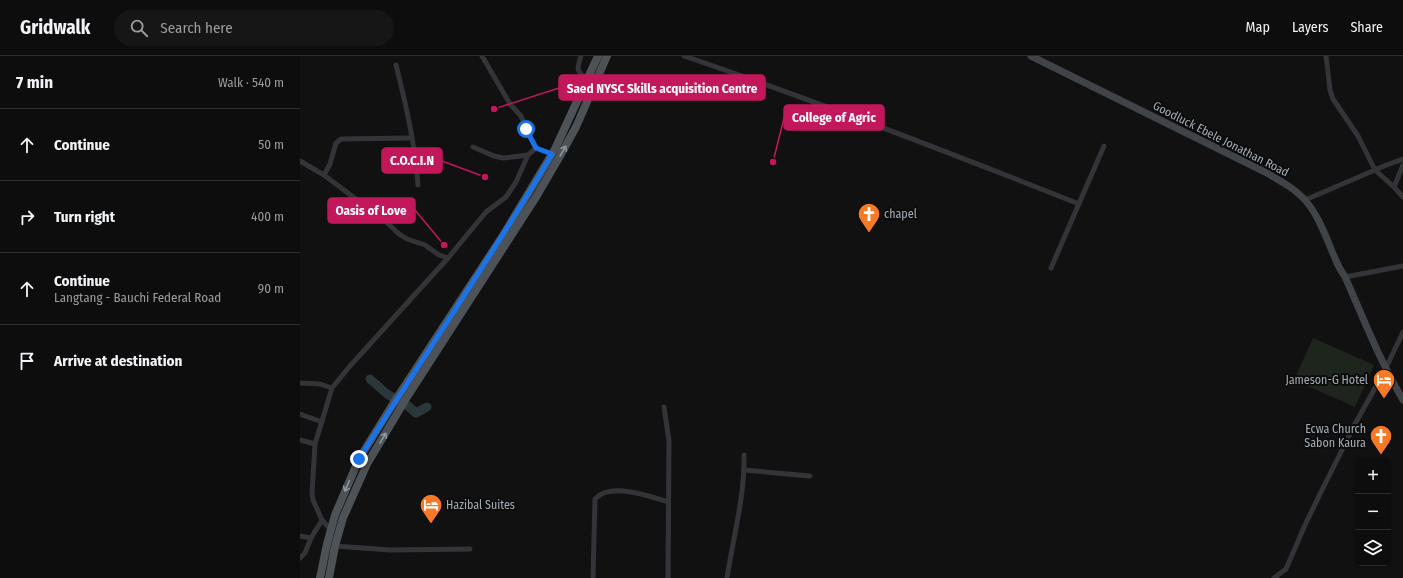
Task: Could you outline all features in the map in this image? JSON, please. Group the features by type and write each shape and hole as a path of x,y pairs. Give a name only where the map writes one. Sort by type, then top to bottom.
{"main road":[{"path":"330,578 335,546 343,518 362,474 404,394 552,154 571,117 598,56"},
{"path":"404,394 536,197 579,120 607,56"},
{"name":"Goodluck Ebele Jonathan Road","path":"1031,56 1265,172 1294,190 1305,200 1317,217 1339,267 1345,277 1385,370 1403,400"},
{"path":"320,578 337,510 354,470 397,406"}],"street":[{"path":"482,56 510,104 521,116 536,148 552,154"},
{"path":"581,56 578,69 579,73 587,80"},
{"path":"684,56 803,97 980,164 1079,204"},
{"path":"1326,56 1330,90 1333,99 1358,136 1375,170 1403,197"},
{"path":"396,65 406,102 416,158 418,185"},
{"path":"324,175 330,164 336,143 341,139 412,138"},
{"path":"473,146 494,156 503,158 528,155"},
{"path":"1051,268 1104,146"},
{"path":"331,530 322,520 313,500 312,493 315,444 332,388 350,366 448,258 486,212 506,197 516,182 528,155 536,148"},
{"path":"1305,200 1384,166 1403,160"},
{"path":"300,161 324,175 385,221 399,234 407,239 425,245 439,255 448,258"},
{"path":"1394,187 1403,165"},
{"path":"1345,277 1403,266"},
{"path":"1274,578 1286,569 1320,494 1355,424 1385,370 1403,332"},
{"path":"300,383 320,384 332,388"},
{"path":"664,406 669,441 668,578"},
{"path":"300,414 322,422"},
{"path":"300,440 315,444"},
{"path":"727,578 741,499 744,455"},
{"path":"744,470 810,476"},
{"path":"593,578 595,499 599,494 616,491 634,493 668,502"},
{"path":"300,558 305,553 311,538 322,520"},
{"path":"300,536 311,538"},
{"path":"335,546 390,550 470,549"}],"shaded area":[{"path":"1313,338 1374,365 1355,407 1294,380"}],"waterway":[{"path":"370,379 387,394 408,406 416,413 427,407"}],"place":[{"name":"Saed NYSC Skills acquisition Centre","path":"494,109"},
{"name":"College of Agric","path":"773,162"},
{"name":"C.O.C.I.N","path":"485,177"},
{"name":"chapel","path":"869,234"},
{"name":"Oasis of Love","path":"444,245"},
{"name":"Jameson-G Hotel","path":"1384,400"},
{"name":"Ecwa Church Sabon Kaura","path":"1381,456"},
{"name":"Hazibal Suites","path":"431,524"}],"route":[{"path":"359,459 504,234 552,154 536,148 526,129"}]}
